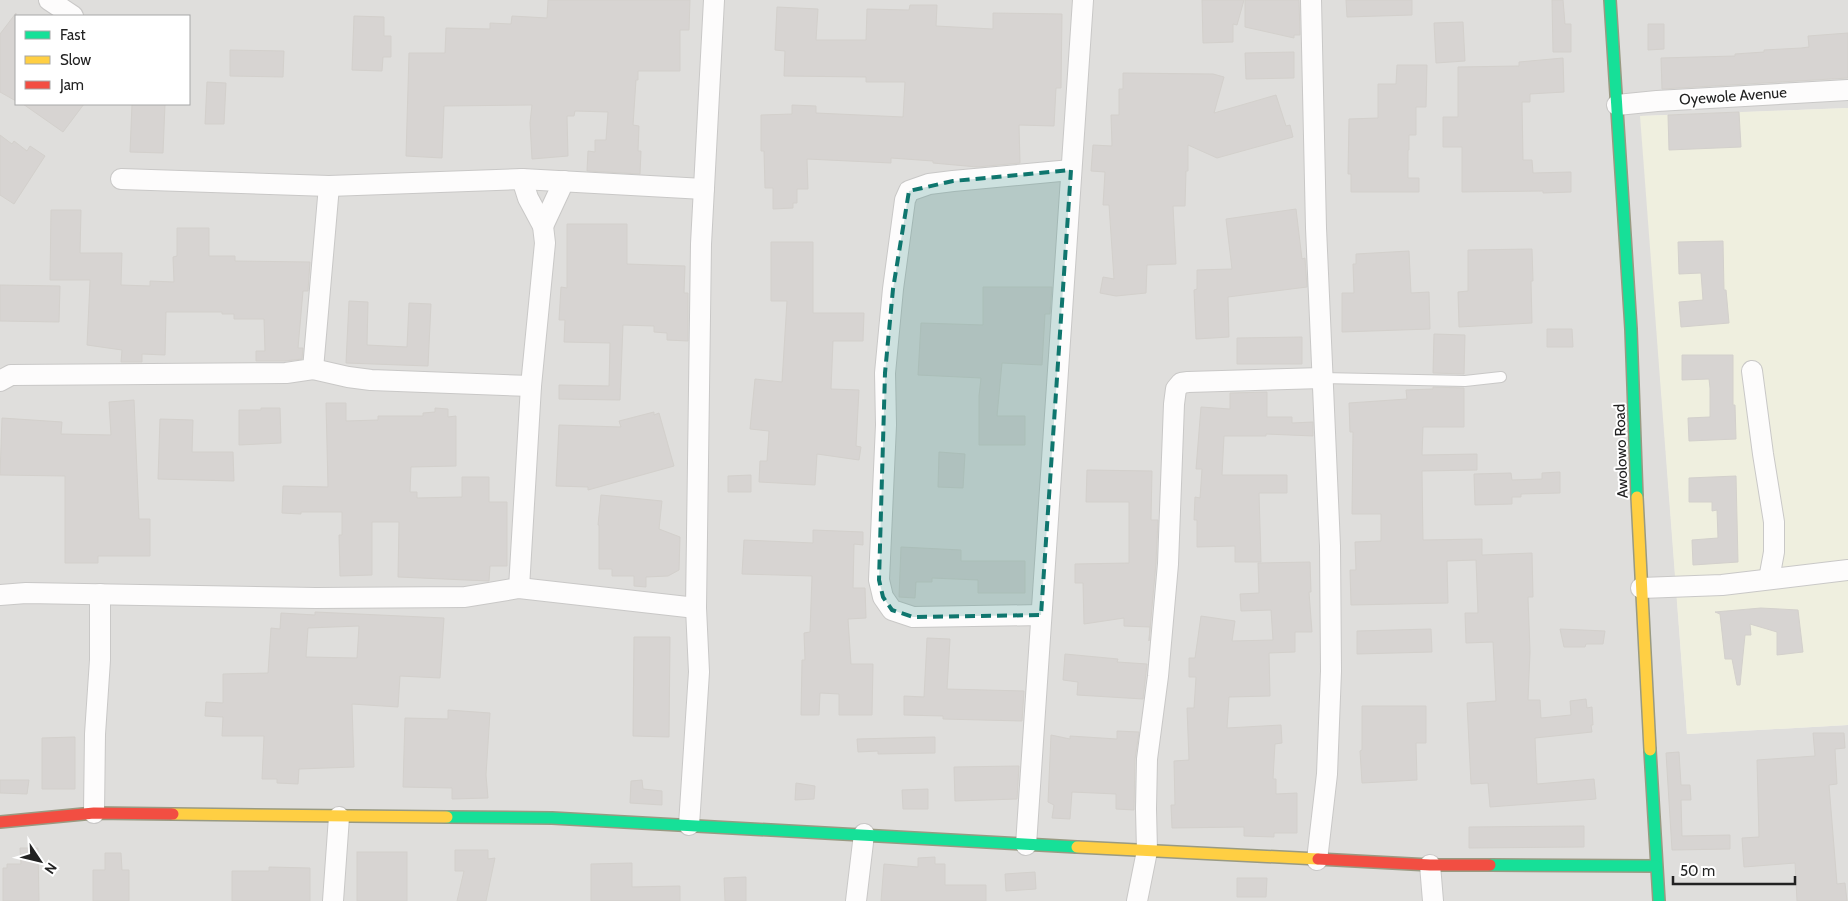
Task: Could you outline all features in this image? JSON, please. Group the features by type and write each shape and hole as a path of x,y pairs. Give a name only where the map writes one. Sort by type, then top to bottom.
{"street":[{"path":"48,0 70,15"},
{"path":"689,825 699,672 696,608 704,188 714,0"},
{"path":"1026,845 1083,0"},
{"path":"1311,0 1322,378 1330,546 1331,671 1327,774 1317,860"},
{"name":"Awolowo Road","path":"1610,0 1631,329 1641,588 1659,901"},
{"name":"Oyewole Avenue","path":"1617,105 1848,90"},
{"path":"1041,615 913,617 892,610 883,597 879,580 885,445 885,373 894,280 905,200 909,191 929,184 1071,170"},
{"path":"121,179 329,186 522,179 704,188"},
{"path":"519,588 532,386 545,243 544,226 528,198 522,179"},
{"path":"544,226 564,181"},
{"path":"313,369 329,186"},
{"path":"0,381 11,375 286,373 313,369 371,380 532,386"},
{"path":"1752,371 1774,522 1774,552 1769,579"},
{"path":"1137,901 1147,852 1147,759 1158,676 1168,564 1176,389 1181,383 1188,382 1322,378"},
{"path":"1641,588 1722,585 1848,570"},
{"path":"0,595 26,593 316,598 465,597 519,588 696,608"},
{"path":"94,813 95,734 100,660 100,594"},
{"path":"0,822 94,813 552,818 864,834 1147,852 1430,865 1656,866"},
{"path":"333,901 339,816"},
{"path":"856,901 864,834"},
{"path":"1430,865 1432,901"}],"lane":[{"path":"1322,378 1465,381 1501,377"}],"highlighted area":[{"path":"1071,170 1041,615 913,617 892,610 883,597 879,580 885,373 893,289 909,191 953,181"}],"shaded area":[{"path":"0,0 1848,0 1848,108 1641,116 1687,734 1848,725 1848,901 0,901"}],"green space":[{"path":"1848,108 1848,725 1687,734 1640,116"}],"building":[{"path":"548,0 690,0 689,30 680,30 680,71 638,71 633,125 639,126 638,151 641,151 640,174 587,171 588,151 595,152 595,140 606,140 608,112 575,111 574,116 567,116 568,156 532,159 530,123 532,105 444,106 442,158 406,156 409,53 445,53 446,28 490,29 490,23 511,24 512,16 547,18"},
{"path":"1202,0 1244,0 1237,25 1233,24 1233,42 1203,43"},
{"path":"1245,0 1299,0 1300,35 1294,35 1294,38 1245,27"},
{"path":"1346,0 1412,0 1412,15 1347,17"},
{"path":"1552,0 1563,0 1565,24 1571,24 1571,52 1553,52"},
{"path":"910,5 937,5 936,26 993,29 993,13 1062,14 1061,88 1056,88 1054,126 1019,125 1020,163 977,167 891,158 891,163 807,159 808,189 797,189 797,203 793,203 793,208 773,209 773,188 765,188 764,151 761,151 761,115 792,114 792,105 816,106 816,113 903,117 905,82 866,82 866,77 784,76 785,51 775,50 777,7 818,9 816,40 866,40 867,9 909,10"},
{"path":"16,13 15,100 0,92 0,34"},
{"path":"354,16 384,17 384,36 391,36 391,57 383,57 382,71 352,70"},
{"path":"1463,22 1465,61 1436,63 1434,23"},
{"path":"1648,24 1664,24 1664,49 1648,50"},
{"path":"1848,33 1848,78 1662,89 1661,58 1735,56 1735,54 1764,52 1764,50 1809,47 1808,36"},
{"path":"230,50 284,51 283,77 230,76"},
{"path":"1294,52 1294,78 1246,79 1245,53"},
{"path":"1563,58 1564,92 1530,94 1530,102 1522,102 1523,160 1532,160 1533,173 1571,172 1571,192 1462,192 1462,147 1443,147 1443,117 1458,117 1458,67 1519,66 1519,62"},
{"path":"1397,65 1427,65 1426,107 1416,107 1416,135 1409,135 1408,150 1408,178 1419,178 1419,192 1351,192 1351,174 1348,174 1349,119 1378,118 1378,84 1396,84"},
{"path":"1123,73 1213,74 1224,77 1214,113 1276,95 1286,126 1290,125 1293,137 1217,158 1188,145 1185,206 1173,206 1176,264 1147,265 1146,293 1116,296 1100,293 1103,277 1114,279 1109,205 1103,205 1105,172 1091,171 1093,145 1112,146 1111,115 1119,115 1119,89 1123,89"},
{"path":"207,82 226,83 224,124 205,124"},
{"path":"24,105 83,105 63,132"},
{"path":"132,105 165,105 163,153 130,152"},
{"path":"1739,112 1741,147 1669,150 1668,115"},
{"path":"0,135 12,144 14,141 27,151 30,146 45,156 14,204 0,195"},
{"path":"1296,209 1302,259 1305,258 1307,287 1228,297 1229,337 1196,339 1194,290 1197,289 1197,270 1232,269 1226,219"},
{"path":"51,210 81,210 80,253 122,253 121,285 150,286 150,281 174,282 173,257 177,256 177,228 209,228 209,256 235,256 235,261 310,262 308,291 303,291 298,348 303,348 302,359 256,361 256,351 265,351 264,319 234,319 234,314 222,314 222,312 166,312 165,355 142,354 142,362 121,362 122,350 87,345 90,280 50,280"},
{"path":"567,224 627,224 627,264 685,266 684,293 688,293 688,341 667,340 667,333 654,332 654,326 623,325 620,400 559,399 559,385 609,386 610,343 564,342 565,320 559,320 561,287 567,288"},
{"path":"1723,241 1724,290 1726,290 1729,323 1681,327 1679,302 1703,300 1701,273 1679,274 1678,242"},
{"path":"771,242 813,242 813,313 864,313 863,341 833,341 831,389 859,390 856,446 861,447 859,460 817,454 815,485 759,482 760,461 767,461 769,431 750,429 755,379 782,382 787,301 771,301"},
{"path":"1532,249 1532,323 1459,327 1458,292 1468,291 1468,250"},
{"path":"1409,251 1411,293 1429,292 1430,329 1342,332 1342,293 1354,293 1353,264 1356,264 1356,254"},
{"path":"0,285 60,286 59,322 0,321"},
{"path":"983,287 1052,287 1050,314 1045,314 1042,365 1002,363 997,416 1025,416 1025,445 979,445 981,378 918,375 921,323 983,325"},
{"path":"349,301 368,302 367,345 407,347 409,303 431,304 428,366 346,363"},
{"path":"1547,329 1572,329 1573,347 1547,347"},
{"path":"1434,334 1465,335 1464,374 1433,373"},
{"path":"1302,337 1302,364 1237,364 1237,338"},
{"path":"1682,355 1733,355 1733,405 1735,405 1736,439 1689,441 1688,418 1710,417 1710,388 1709,379 1682,380"},
{"path":"1433,387 1464,388 1464,427 1423,427 1422,455 1477,454 1477,470 1422,471 1423,540 1482,539 1482,555 1532,553 1533,597 1528,597 1530,652 1528,700 1540,700 1541,718 1571,715 1570,701 1586,699 1587,708 1592,707 1593,725 1591,725 1592,732 1535,738 1537,784 1594,779 1596,799 1490,807 1488,783 1471,784 1467,703 1496,701 1493,642 1466,643 1465,613 1478,613 1476,560 1447,561 1448,603 1351,605 1350,570 1356,570 1355,542 1381,541 1381,514 1352,514 1353,432 1350,432 1349,403 1407,399 1406,390 1433,389"},
{"path":"1267,392 1267,417 1292,417 1292,423 1313,422 1313,436 1266,434 1266,436 1224,436 1222,475 1287,475 1287,493 1259,493 1261,562 1235,562 1235,546 1197,547 1197,520 1194,520 1195,497 1200,498 1202,469 1196,469 1201,407 1230,409 1230,393"},
{"path":"134,400 139,519 150,519 150,556 98,556 98,563 65,563 65,476 0,475 2,418 62,422 61,434 111,435 109,402"},
{"path":"326,403 346,403 346,421 378,420 378,416 423,416 423,413 435,412 435,408 448,409 448,417 456,416 456,466 411,467 410,492 417,492 417,498 462,497 462,477 489,477 489,502 507,502 507,566 490,566 489,581 398,577 399,522 372,522 372,575 340,576 339,535 342,535 342,512 282,513 283,486 328,487"},
{"path":"261,408 280,408 281,443 239,445 239,410 261,410"},
{"path":"654,412 654,415 659,413 674,466 588,490 588,487 556,486 559,425 621,427 619,421"},
{"path":"160,419 193,420 192,452 233,452 234,481 158,479"},
{"path":"939,452 965,454 963,488 938,487"},
{"path":"1087,470 1152,471 1151,520 1158,520 1149,641 1150,627 1124,626 1124,618 1084,624 1083,583 1075,583 1075,564 1129,563 1129,502 1086,502"},
{"path":"1560,472 1560,493 1521,494 1521,497 1512,497 1512,504 1475,505 1474,474 1511,473 1512,480 1542,479 1542,473"},
{"path":"751,475 751,492 728,492 728,476"},
{"path":"1736,476 1738,562 1693,565 1692,540 1718,538 1717,510 1712,511 1712,502 1689,502 1689,478"},
{"path":"601,495 662,501 659,529 680,537 679,570 668,576 646,577 646,587 634,586 634,576 612,576 612,569 599,569 598,525"},
{"path":"813,530 863,532 863,545 854,544 853,588 865,588 866,618 848,619 851,664 873,664 872,715 839,715 839,694 820,693 819,715 801,715 802,660 805,660 804,633 810,632 812,576 742,574 744,540 813,543"},
{"path":"901,547 961,550 961,561 1025,561 1025,593 978,593 978,580 932,578 932,582 916,582 915,598 899,597"},
{"path":"1310,562 1311,592 1309,592 1312,632 1295,632 1295,652 1269,653 1270,696 1229,697 1227,728 1281,725 1282,743 1275,744 1273,779 1276,779 1276,794 1297,793 1297,833 1274,833 1274,837 1244,836 1244,827 1172,828 1171,805 1175,805 1174,761 1189,760 1187,708 1194,708 1196,677 1189,677 1189,658 1195,658 1201,616 1235,621 1232,641 1273,640 1271,610 1241,611 1240,594 1259,593 1258,563"},
{"path":"1761,608 1798,610 1803,652 1777,655 1777,632 1750,624 1751,635 1745,635 1740,685 1737,685 1732,659 1725,659 1720,614 1715,612"},
{"path":"315,612 444,618 440,678 400,676 398,707 352,704 354,767 299,769 298,784 277,783 277,779 262,779 264,736 222,736 223,717 205,716 206,702 223,703 223,674 268,673 271,628 280,629 281,613 315,615","holes":["359,626 357,658 306,657 308,628"]},
{"path":"1431,629 1432,652 1357,654 1357,631"},
{"path":"1560,629 1605,631 1603,644 1586,644 1585,647 1564,647"},
{"path":"634,637 670,637 669,737 633,736"},
{"path":"927,638 950,639 947,689 1024,691 1022,721 943,719 943,716 904,715 904,696 924,697"},
{"path":"1065,654 1118,659 1117,662 1147,664 1143,699 1077,695 1078,682 1063,680"},
{"path":"1362,706 1426,706 1426,743 1416,743 1417,780 1362,783 1360,751 1362,750"},
{"path":"448,710 490,713 486,775 488,798 452,799 452,788 403,787 405,718 448,719"},
{"path":"1117,731 1139,732 1135,759 1134,810 1116,809 1116,794 1072,792 1070,819 1052,818 1054,805 1048,802 1051,735 1070,739 1070,736 1117,739"},
{"path":"1813,733 1844,733 1845,748 1835,749 1837,784 1829,785 1837,884 1845,883 1847,901 1797,901 1795,863 1744,867 1742,838 1759,837 1757,760 1815,756"},
{"path":"75,737 75,789 42,789 42,738"},
{"path":"935,737 935,753 878,754 878,751 858,752 857,739"},
{"path":"1679,752 1681,785 1690,785 1691,800 1681,800 1682,836 1730,835 1730,849 1672,850 1666,753"},
{"path":"1019,766 1017,799 955,801 954,767"},
{"path":"0,780 29,780 27,794 0,793"},
{"path":"642,780 643,789 662,791 662,805 630,803 631,781"},
{"path":"796,783 815,786 814,799 795,800"},
{"path":"928,789 928,809 903,809 902,790"},
{"path":"1584,826 1584,847 1469,848 1469,827"},
{"path":"20,848 38,848 39,901 3,901 3,868 7,868 7,864 21,864"},
{"path":"455,850 488,850 488,859 495,858 486,901 457,901 464,871 455,871"},
{"path":"357,852 407,852 407,901 357,901"},
{"path":"105,853 121,853 122,870 129,870 129,901 93,901 93,870 105,870"},
{"path":"935,857 935,864 945,864 945,885 986,885 986,901 881,901 884,864 918,867 918,858"},
{"path":"632,863 632,887 680,886 680,901 591,901 591,864"},
{"path":"269,867 310,868 310,901 232,901 232,871 269,871"},
{"path":"1035,872 1036,889 1006,891 1005,874"},
{"path":"746,877 746,901 725,901 724,878"},
{"path":"1237,878 1267,878 1266,897 1237,897"}],"traffic: fast":[{"path":"1610,0 1631,329 1637,497"},
{"path":"1650,750 1659,901"},
{"path":"447,817 552,818 1077,847"},
{"path":"1490,865 1656,866"}],"traffic: slow":[{"path":"1637,497 1650,750"},
{"path":"173,814 447,817"},
{"path":"1077,847 1318,859"}],"traffic: jam":[{"path":"0,822 94,813 173,814"},
{"path":"1318,859 1430,865 1490,865"}]}
